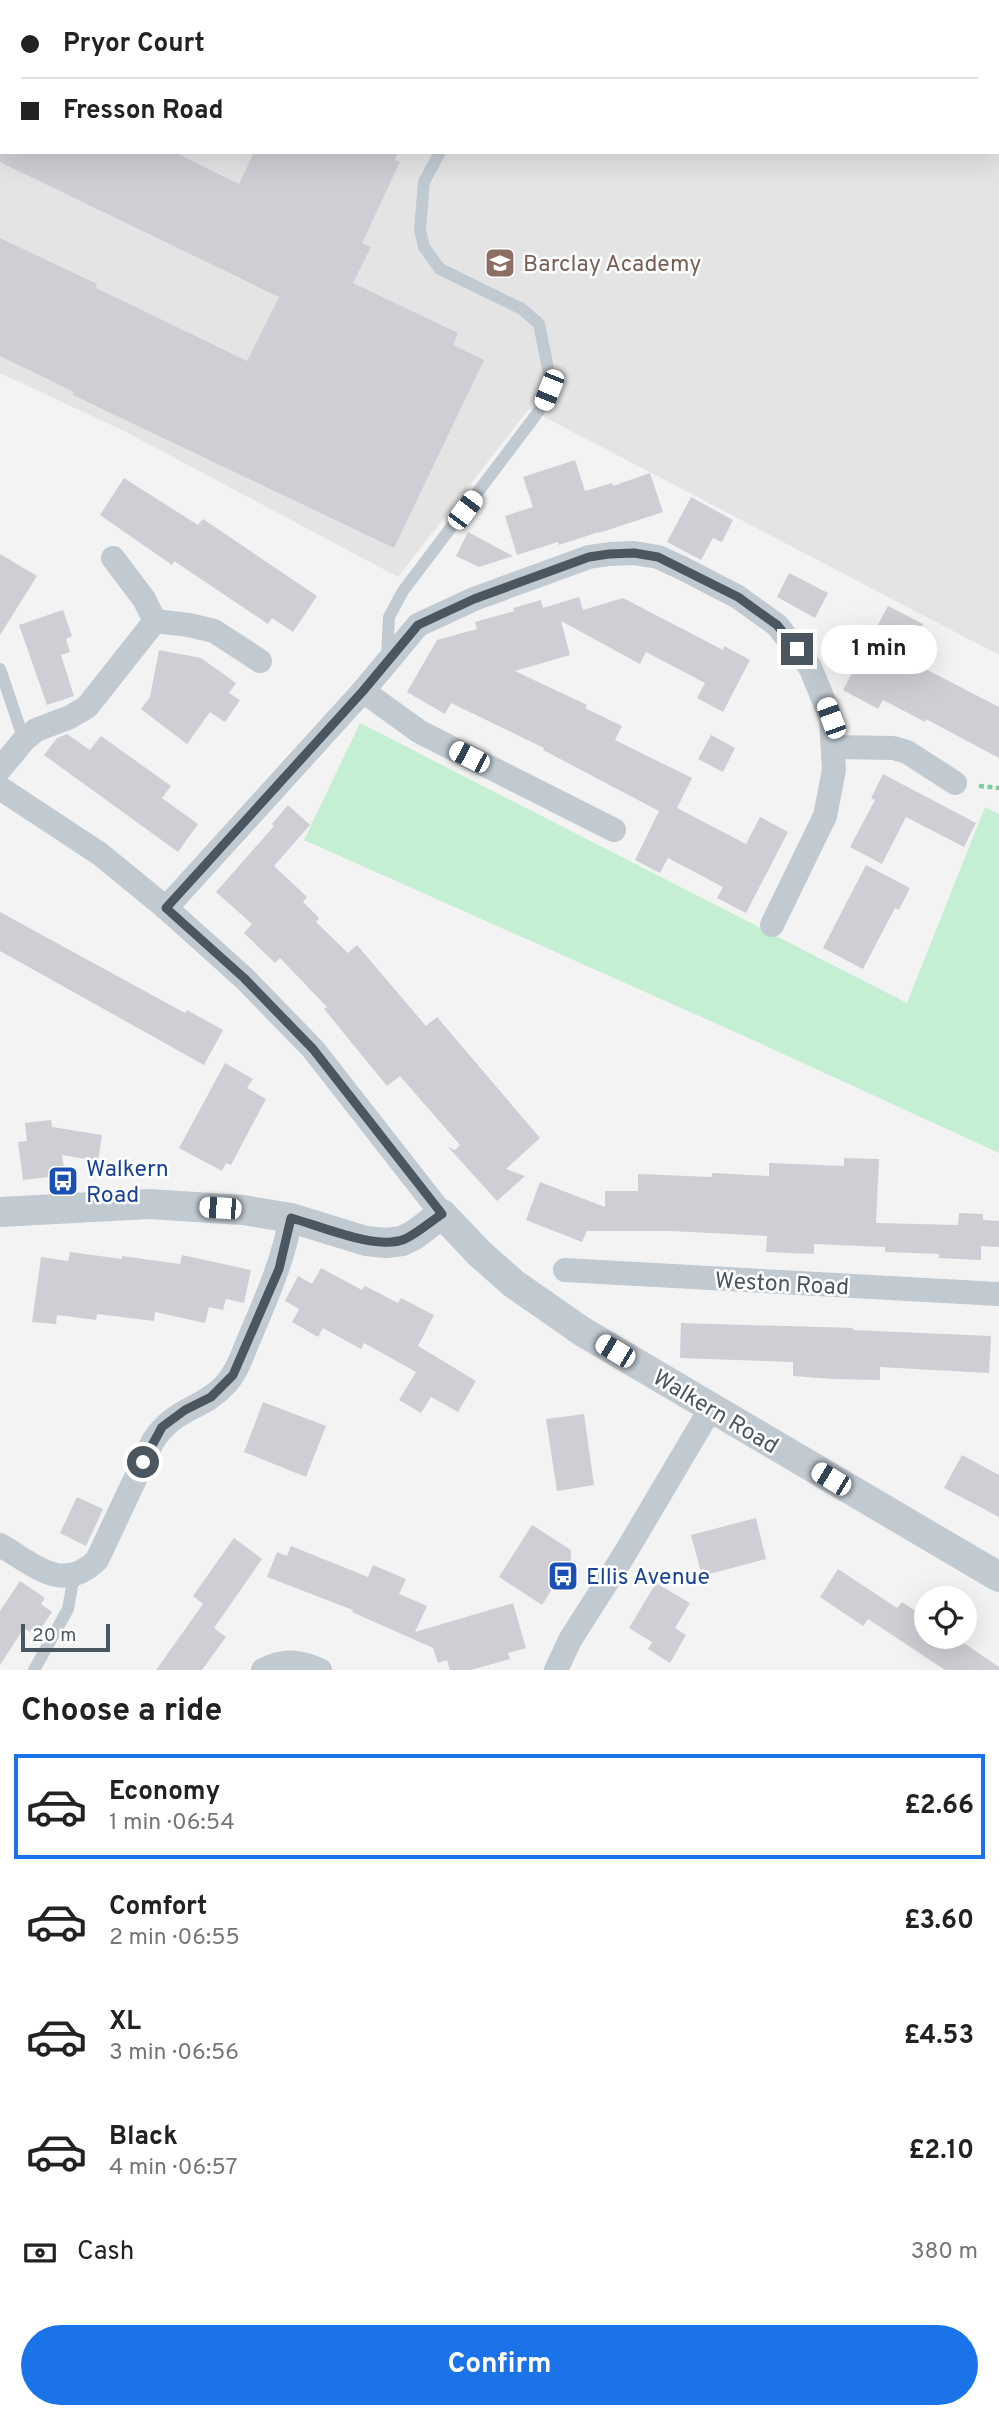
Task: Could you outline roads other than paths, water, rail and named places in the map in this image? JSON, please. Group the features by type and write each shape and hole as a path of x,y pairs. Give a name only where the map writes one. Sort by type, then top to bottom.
{"street":[{"path":"166,908 363,691 418,625 474,599 589,557 634,553 658,557 738,597 777,625 810,667 831,718 834,770 825,816 772,925"},
{"path":"113,558 144,598 155,621"},
{"path":"155,621 214,631 260,662"},
{"path":"0,769 36,730 70,717 87,707 155,621"},
{"path":"363,691 420,732 614,830"},
{"path":"834,747 893,748 907,752 955,783"},
{"name":"Walkern Road","path":"0,788 100,854 166,908 244,978 313,1049 442,1214 479,1253 514,1284 591,1337 999,1577"},
{"path":"0,1212 149,1204 243,1210 291,1218 366,1241 386,1243 402,1241 414,1235 442,1214"},
{"path":"0,1545 53,1575 64,1577 86,1570 97,1560 162,1427 185,1410 211,1397 233,1375 279,1269 291,1218"},
{"name":"Weston Road","path":"565,1270 999,1294"},
{"path":"556,1670 570,1640 711,1408"},
{"path":"263,1670 284,1662 297,1661 320,1670"}],"lane":[{"path":"386,664 390,617 403,592 542,407 549,390 550,378 539,324 522,309 440,269 424,247 420,230 424,182 439,154"},
{"path":"0,669 24,740"},
{"path":"34,1670 68,1608 74,1575"}],"place":[{"name":"Barclay Academy","path":"500,263"},
{"name":"Walkern Road","path":"63,1181"},
{"name":"Ellis Avenue","path":"563,1576"}]}
